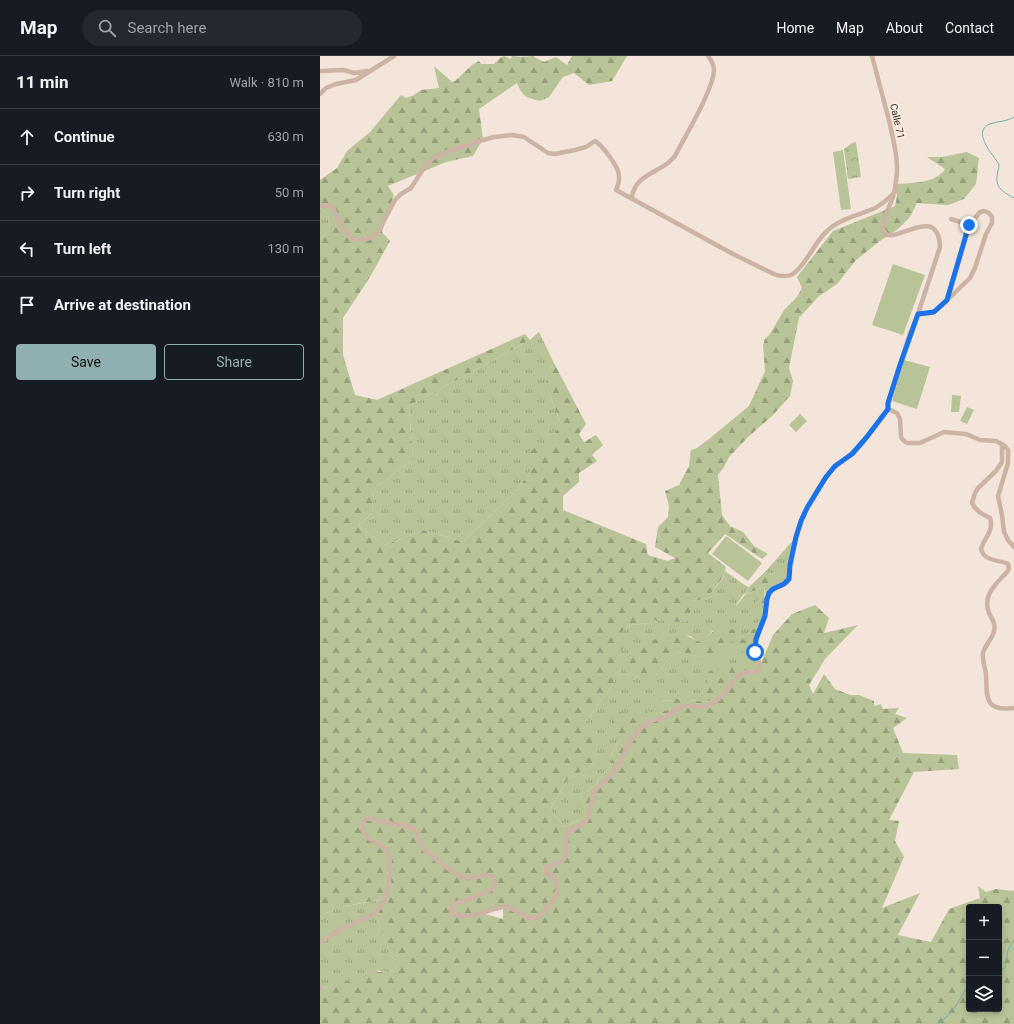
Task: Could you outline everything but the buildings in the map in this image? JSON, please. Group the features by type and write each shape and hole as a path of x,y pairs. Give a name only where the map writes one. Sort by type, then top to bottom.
{"street":[{"path":"320,94 326,88 336,84 356,80 394,56"},
{"path":"632,198 636,185 641,180 667,164 675,156 709,90 714,70 708,56"},
{"name":"Calle 71","path":"872,56 884,97 896,150 897,172 895,192 883,228 890,236 897,235 918,226 926,226 933,228 940,240 940,247 918,314"},
{"path":"320,71 344,70 354,73 370,70"},
{"path":"320,206 330,206 333,208 344,230 352,239 365,240 377,234 395,200 411,188 422,170 432,159 443,153 494,137 512,135 524,138 548,153 555,154 586,147 595,141 598,142 618,170 619,176 616,190 733,254 776,275 782,276 790,275 798,269 825,232 833,225 876,208 895,192"},
{"path":"320,943 343,928 370,917 385,899 389,883 390,857 386,850 367,837 362,830 362,823 364,819 367,818 412,828 416,831 423,849 458,876 470,878 488,875 493,878 495,884 494,888 452,906 451,912 456,915 460,916 481,913 503,907 513,909 527,918 539,916 558,891 558,886 554,876 546,873 546,868 563,860 566,852 567,835 573,829 585,823 589,815 595,792 612,773 636,733 642,726 648,721 665,716 676,708 684,706 708,706 728,689 740,674 745,672 755,673 758,670 760,666 755,652 756,639 765,616 767,599 769,593 773,589 784,584 789,579 790,565 796,537 807,508 826,477 835,466 852,454 888,409 888,403 900,365 918,314 934,312 947,300 973,274 986,234 992,223 992,217 989,213 984,211 980,212 969,225 947,300"},
{"path":"951,219 969,225"},
{"path":"888,409 897,413 900,419 901,437 902,440 907,443 920,443 944,432 966,434 980,440 996,441 1008,450 1008,463 998,492 998,501 1002,515 1004,532 1014,547"},
{"path":"1002,444 1002,462 996,471 978,488 972,503 974,508 981,514 990,518 992,522 990,533 982,545 981,550 983,555 988,558 1004,562 1008,564 1009,568 987,598 987,606 995,625 994,631 983,654 986,673 987,698 994,706 1000,709 1014,708"}],"green space":[{"path":"504,56 511,59 512,56 534,56 544,62 556,57 567,65 572,56 627,56 612,81 589,85 574,73 563,77 549,97 540,101 525,96 517,83 479,109 483,139 473,156 446,162 388,186 394,195 382,232 390,241 370,277 343,318 343,355 355,395 377,400 525,334 530,340 409,406 413,459 374,489 372,513 358,526 385,545 424,530 463,542 516,491 536,464 530,454 534,448 544,449 561,424 546,385 547,372 554,363 586,424 579,434 584,442 596,435 603,445 592,455 597,461 579,473 579,482 563,496 563,510 646,544 648,555 668,561 675,558 655,547 658,527 668,517 669,506 665,491 679,485 689,466 691,450 697,448 709,439 749,406 765,371 763,345 765,339 770,334 784,310 797,297 802,288 797,277 833,231 895,206 897,184 930,180 941,174 945,169 927,157 942,157 967,152 979,158 976,184 964,199 948,205 917,203 910,217 898,229 856,260 837,284 818,297 799,318 789,368 793,381 790,396 772,416 748,437 729,457 718,475 722,515 730,526 743,532 754,546 768,554 762,559 725,534 708,553 726,567 723,577 711,593 711,597 694,601 687,622 657,621 652,618 650,623 630,625 619,634 626,646 616,654 623,666 651,642 668,633 681,634 702,643 715,630 719,628 728,628 741,633 743,640 752,629 757,628 763,609 759,610 755,602 766,596 764,587 744,595 750,586 765,572 782,578 784,572 789,574 789,579 769,593 758,632 755,652 751,660 731,639 728,652 706,667 699,657 675,652 655,676 629,678 622,666 611,673 615,681 585,723 592,730 595,763 567,780 550,810 565,827 579,820 582,825 584,823 581,811 585,807 580,797 598,783 597,780 610,767 614,747 621,739 613,732 612,721 616,709 626,716 633,711 642,720 647,710 655,714 671,709 666,705 659,706 657,700 673,701 673,696 679,700 687,697 686,702 712,700 706,694 708,672 719,666 722,670 735,663 745,672 758,670 773,635 792,614 815,605 829,618 824,633 858,625 825,659 809,685 813,694 824,674 835,689 850,695 859,695 874,701 874,706 881,704 883,709 899,708 895,714 907,718 893,728 903,753 957,755 959,769 914,772 889,820 899,821 895,841 904,857 882,908 920,893 898,935 931,942 949,909 980,898 978,886 986,892 996,889 1014,891 1014,1024 320,1024 320,987 327,988 372,972 388,972 397,969 375,914 384,899 335,908 320,917 320,238 330,230 328,214 320,208 320,180 337,168 347,151 370,132 401,95 406,98 421,90 439,88 434,66 452,82 479,61 481,64 494,64","holes":["503,907 503,919 482,913"]},
{"path":"856,142 861,177 848,179 844,149"},
{"path":"843,150 851,209 841,210 833,152"},
{"path":"320,208 328,214 330,230 320,238"},
{"path":"893,264 925,275 903,335 872,325"},
{"path":"539,332 554,363 547,372 546,385 561,424 536,464 516,491 463,542 424,530 385,545 358,526 372,513 374,489 413,459 409,406 530,340"},
{"path":"904,360 930,367 917,409 892,401"},
{"path":"952,395 961,396 959,412 951,412"},
{"path":"967,407 974,410 967,424 960,421"},
{"path":"800,414 807,421 796,432 789,425"},
{"path":"726,536 762,563 748,581 712,554"},
{"path":"796,537 789,574 782,578 765,572"},
{"path":"725,571 749,587 736,606 745,595 764,587 763,608 757,628 752,629 743,641 712,631 702,644 690,636 669,633 655,676 675,652 700,657 706,667 731,638 751,660 755,652 758,670 713,700 685,702 687,698 679,700 673,697 673,701 657,700 659,706 666,705 671,709 642,720 621,739 614,747 610,767 597,780 598,783 580,797 585,807 585,823 582,825 579,820 565,827 550,810 567,780 595,763 585,723 615,681 610,673 616,654 619,634 630,625 650,623 652,618 694,601 711,597 711,593 723,578"},
{"path":"385,899 375,914 397,969 388,972 379,971 327,988 320,987 320,917 335,908"}],"waterway":[{"path":"1014,117 990,124 985,127 983,132 985,143 999,164 997,175 999,187 1014,198"},
{"path":"1002,970 1005,968 1008,950 1014,940"},
{"path":"938,1024 952,1012 966,989"}],"route":[{"path":"755,652 756,639 765,616 769,593 773,589 787,582 789,579 790,565 796,537 807,508 826,477 835,466 852,454 888,409 888,403 910,333 918,314 934,312 947,300 969,225"}]}
